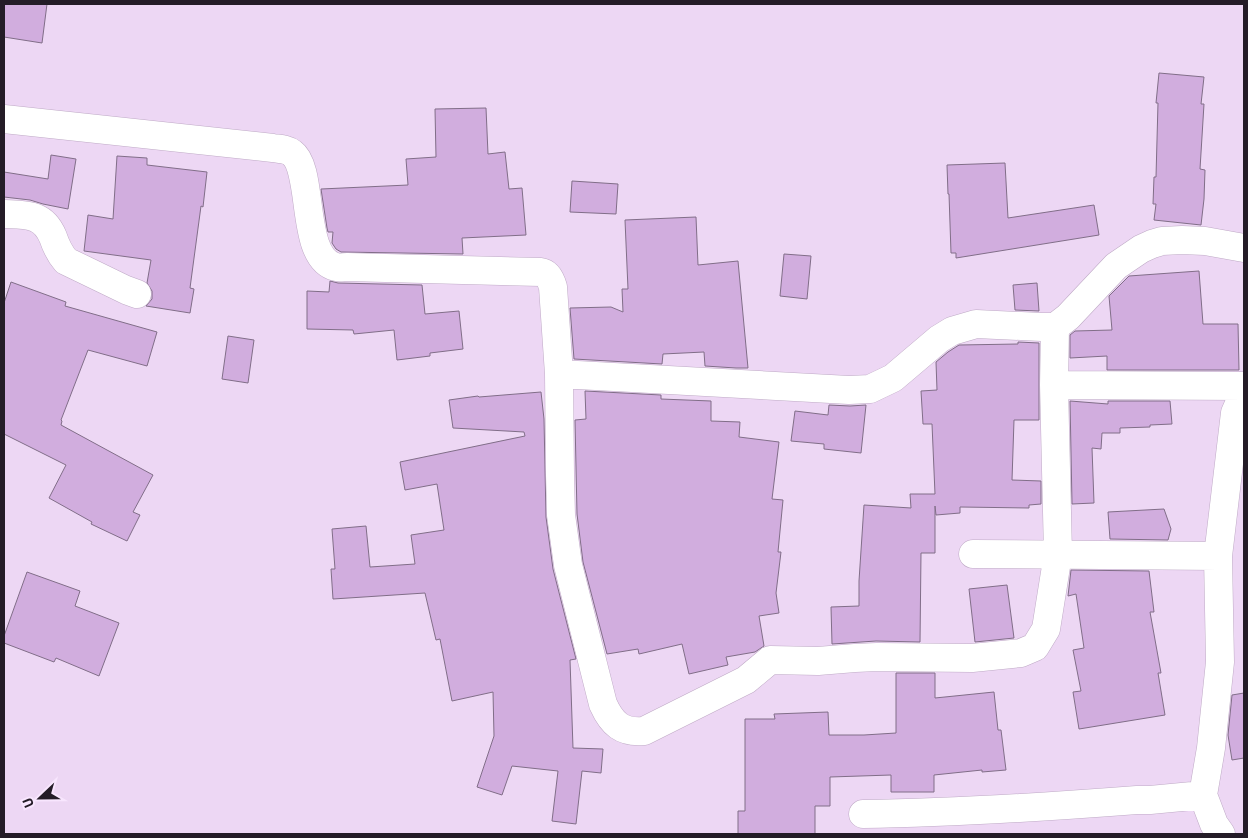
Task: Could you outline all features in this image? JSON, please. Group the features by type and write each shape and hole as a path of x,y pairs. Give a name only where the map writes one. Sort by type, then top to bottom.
{"street":[{"path":"4,119 274,148 291,152 302,172 310,227 318,251 323,258 336,267 540,272 547,274 553,287 560,374 561,515 568,565 607,713 617,726 636,732 652,728 746,680 770,660 818,661 877,657 972,658 1021,653 1035,647 1046,629 1058,554 1054,385 1055,327"},
{"path":"4,214 26,215 40,220 49,228 59,253 66,261 137,294"},
{"path":"560,374 859,390 870,389 893,378 939,339 952,331 976,324 1055,327 1068,317 1116,266 1152,244 1162,241 1182,240 1205,241 1244,248"},
{"path":"1054,385 1244,386"},
{"path":"1221,834 1214,824 1203,795 1211,748 1220,662 1218,556 1235,413 1244,398"},
{"path":"973,554 1218,556"},
{"path":"863,814 912,824 958,810 990,810 1203,795"}],"building":[{"path":"4,4 47,4 42,43 4,37"},
{"path":"1159,73 1204,77 1201,104 1204,104 1200,169 1205,170 1201,225 1154,220 1156,204 1153,204 1154,177 1156,177 1158,103 1156,103"},
{"path":"486,108 488,154 505,152 509,189 522,188 526,235 462,238 463,254 341,252 336,249 332,243 333,232 328,232 321,189 408,185 406,159 436,157 435,109"},
{"path":"51,155 76,159 68,209 30,200 4,197 4,172 48,179"},
{"path":"117,156 147,158 147,165 207,172 190,288 194,289 190,313 146,306 152,299 152,291 147,283 151,260 84,251 88,215 113,219"},
{"path":"1005,163 1008,218 1094,205 1099,235 956,258 956,253 951,253 947,165"},
{"path":"572,181 618,184 616,214 570,212"},
{"path":"696,217 698,265 738,261 748,368 705,366 704,352 663,354 662,364 574,359 570,308 611,307 623,312 622,289 628,289 625,220"},
{"path":"784,254 811,256 807,299 780,296"},
{"path":"1199,271 1203,324 1238,324 1239,370 1107,370 1107,356 1070,358 1070,335 1075,331 1112,330 1109,296 1129,276"},
{"path":"330,281 338,283 422,285 425,314 459,311 463,349 397,360 394,330 354,334 353,330 307,329 307,291 329,292"},
{"path":"11,282 66,302 65,306 157,332 147,366 88,350 61,420 61,425 153,475 133,512 140,515 127,541 91,524 92,522 49,498 66,465 4,434 4,303"},
{"path":"1037,283 1039,311 1015,310 1013,285"},
{"path":"228,336 254,340 248,383 222,379"},
{"path":"1018,342 1039,343 1039,420 1014,420 1012,480 1041,481 1041,504 1029,505 1029,508 960,507 960,513 936,515 935,506 935,553 921,553 920,642 876,641 832,644 831,607 859,606 864,505 911,508 910,494 935,494 932,424 923,424 921,391 937,390 936,362 959,345 1018,344"},
{"path":"585,391 661,395 661,399 711,401 711,421 740,422 739,437 779,442 772,499 783,500 778,552 781,552 776,593 779,613 759,616 764,646 755,652 726,657 728,665 689,674 682,644 639,654 638,649 607,654 583,562 577,514 575,420 586,419"},
{"path":"541,392 544,419 546,517 553,569 576,659 570,660 573,748 603,749 601,773 582,771 576,824 552,821 558,771 512,766 502,795 477,787 494,736 493,692 452,701 440,639 436,640 425,593 333,599 331,569 335,569 332,529 366,526 370,567 415,564 411,535 444,530 437,484 405,490 400,462 525,436 524,432 453,428 449,400"},
{"path":"1070,401 1108,404 1108,401 1170,401 1172,424 1120,428 1120,433 1102,433 1101,449 1092,448 1094,503 1072,504"},
{"path":"829,405 866,405 861,453 824,449 824,444 791,441 795,411 828,415"},
{"path":"1164,509 1171,529 1168,540 1110,539 1108,512"},
{"path":"1071,570 1149,571 1154,612 1150,612 1161,673 1158,673 1165,715 1079,729 1073,692 1081,691 1073,650 1084,648 1076,594 1068,596"},
{"path":"27,572 80,591 75,606 119,623 99,676 56,658 54,662 4,643 4,636"},
{"path":"1007,585 1014,638 975,642 969,589"},
{"path":"896,673 935,673 935,698 994,692 998,730 1001,730 1006,770 982,772 982,770 934,775 934,792 891,792 891,775 830,777 830,806 815,806 815,834 738,834 738,811 745,811 745,719 775,719 774,714 828,712 829,735 896,733"},
{"path":"1244,693 1244,758 1232,760 1228,735 1232,695"}]}
